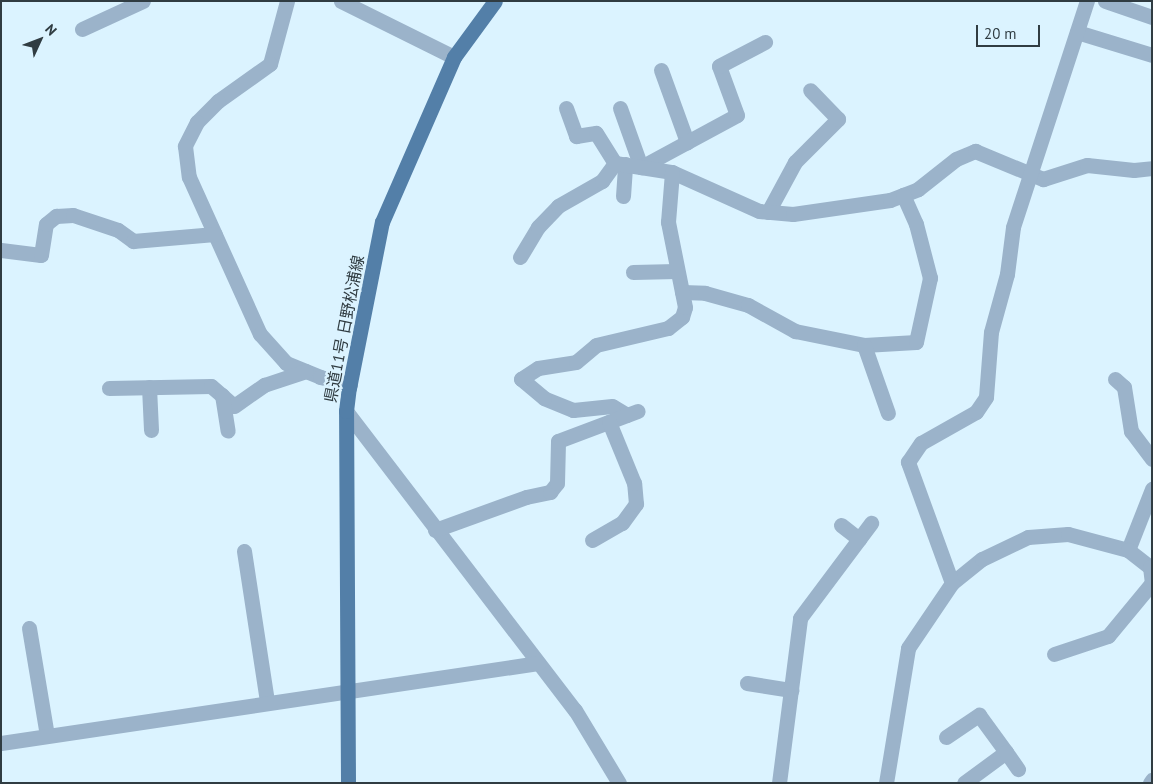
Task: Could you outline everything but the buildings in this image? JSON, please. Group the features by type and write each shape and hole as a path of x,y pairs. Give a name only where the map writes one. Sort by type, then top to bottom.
{"main road":[{"name":"県道11号 日野松浦線","path":"348,783 346,693 346,411 350,384 382,222 454,58 495,1"}],"street":[{"path":"82,29 143,1"},
{"path":"287,1 270,64 211,108 197,122 185,146 188,177 260,334 286,363 350,384"},
{"path":"341,1 454,58"},
{"path":"952,583 908,462 921,443 976,412 986,397 991,332 1007,274 1013,227 1087,1"},
{"path":"1105,1 1152,17"},
{"path":"1077,32 1152,55"},
{"path":"641,167 737,115 719,66 764,42"},
{"path":"661,70 687,142"},
{"path":"768,212 795,162 838,119 810,90"},
{"path":"566,108 576,136 596,133 620,164 623,196"},
{"path":"620,108 641,167"},
{"path":"620,164 672,172 758,212 841,210 903,195 918,189 956,159 975,151 1042,179 1087,165 1134,170 1152,168"},
{"path":"520,256 538,227 558,206 602,181 620,164"},
{"path":"434,530 526,497 550,492 557,483 558,441 633,413 612,406 573,410 544,398 521,379 538,368 576,362 596,345 668,328 682,317 685,307 676,271 668,222 672,172"},
{"path":"682,292 705,293 748,305 795,331 864,345 916,342 930,278 916,224 903,195"},
{"path":"1,250 40,255 46,224 56,216 82,218 118,230 133,241 215,234"},
{"path":"634,272 676,271"},
{"path":"864,345 888,413"},
{"path":"109,388 211,386 234,406 264,385 306,371"},
{"path":"1115,379 1124,387 1131,431 1152,459"},
{"path":"149,387 151,430"},
{"path":"222,395 228,431"},
{"path":"346,411 434,530 575,710 619,783"},
{"path":"592,540 622,523 636,504 634,483 609,422"},
{"path":"1128,550 1152,489"},
{"path":"779,783 800,618 871,523"},
{"path":"841,525 859,539"},
{"path":"886,783 908,648 952,583 982,559 1028,537 1068,534 1128,550 1150,568 1151,584 1108,636 1054,654"},
{"path":"244,551 267,702"},
{"path":"30,628 47,736"},
{"path":"1,743 538,663"},
{"path":"747,683 791,690"},
{"path":"946,737 979,715 1018,769"},
{"path":"964,783 1006,752"}]}
